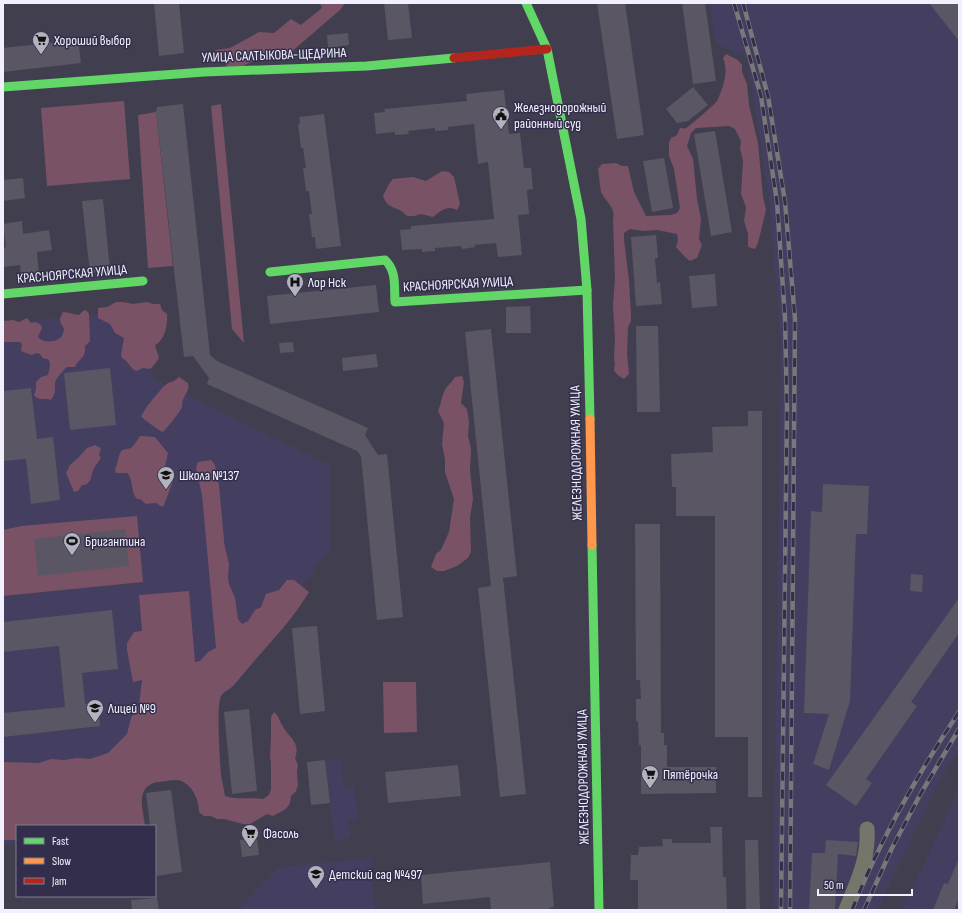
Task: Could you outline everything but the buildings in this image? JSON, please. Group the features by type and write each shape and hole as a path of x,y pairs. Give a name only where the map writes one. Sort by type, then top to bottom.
{"street":[{"name":"ЖЕЛЕЗНОДОРОЖНАЯ УЛИЦА","path":"526,3 547,50 581,219 587,290 599,910"},
{"name":"УЛИЦА САЛТЫКОВА-ЩЕДРИНА","path":"3,87 204,72 368,66 547,50"},
{"name":"КРАСНОЯРСКАЯ УЛИЦА","path":"270,272 385,260 390,263 393,269 395,302 587,290"},
{"name":"КРАСНОЯРСКАЯ УЛИЦА","path":"3,294 143,281"},
{"path":"846,910 866,858 867,829"}],"shaded area":[{"path":"320,3 345,3 340,10 290,53 273,51 237,69 227,67 215,50 230,48 259,32 274,33 291,19 301,25 322,8"},
{"path":"709,3 959,3 959,751 939,781 877,910 773,910 781,346 769,199 747,58 716,43"},
{"path":"726,54 738,60 742,65 742,72 747,84 749,105 758,143 763,197 766,210 758,243 755,249 748,247 748,234 744,221 746,207 741,194 743,161 740,148 741,141 735,129 729,126 696,128 691,133 687,146 693,159 697,199 701,219 699,239 702,245 697,258 690,261 676,247 678,240 677,234 657,230 644,231 630,229 624,233 629,280 631,321 628,327 627,354 629,374 624,379 614,371 614,216 612,208 601,192 598,169 602,164 616,163 622,166 628,166 634,192 646,216 671,215 677,213 680,208 674,169 669,156 669,143 671,138 677,135 680,128 685,128 688,126 717,101 724,80 725,63 723,58"},
{"path":"124,101 130,179 47,186 41,108"},
{"path":"221,104 244,343 232,329 211,106"},
{"path":"156,112 173,266 148,268 138,115"},
{"path":"442,171 449,172 454,177 460,204 457,210 447,208 433,217 421,214 407,216 400,210 390,206 385,201 383,196 393,179 413,177 426,181"},
{"path":"116,302 133,304 147,302 160,304 162,310 167,314 165,331 161,339 155,345 159,358 150,369 143,368 136,371 132,368 121,355 124,338 115,333 110,324 98,318 98,308 107,307"},
{"path":"144,309 153,379 329,465 330,550 320,563 314,565 315,570 228,674 96,825 16,825 16,844 3,845 3,596 142,582 21,526 3,530 3,324"},
{"path":"84,310 89,314 90,341 85,346 84,356 75,367 67,367 58,377 55,382 55,392 51,400 36,397 34,395 36,382 41,377 48,375 50,363 48,359 43,358 40,354 37,353 31,355 21,351 22,344 20,342 3,342 3,321 13,320 19,322 27,318 31,323 35,322 40,324 42,328 38,337 40,339 52,341 58,339 63,334 64,328 60,320 63,312 79,315"},
{"path":"462,376 464,382 461,403 467,409 469,422 468,436 471,449 470,470 473,499 470,518 471,552 468,558 457,566 444,571 437,571 431,567 436,554 441,550 449,532 454,499 445,472 445,459 442,444 444,423 438,411 446,388 455,377"},
{"path":"179,377 188,383 188,390 181,409 163,432 141,416 163,387"},
{"path":"140,436 155,437 168,453 165,466 172,474 173,481 162,507 156,503 146,504 140,499 137,499 133,493 131,479 127,473 116,473 115,470 122,450 131,448"},
{"path":"95,445 101,448 99,455 101,458 93,470 89,482 82,485 78,491 74,492 66,473 70,465 87,448"},
{"path":"211,460 215,465 219,485 224,543 229,564 229,584 235,598 238,619 242,624 248,621 255,610 261,607 266,594 279,590 287,580 294,580 309,592 283,628 235,684 222,694 219,711 221,775 225,796 235,798 263,799 269,795 271,789 271,717 274,712 293,740 296,748 295,758 298,765 298,785 296,791 291,796 290,803 286,809 273,816 267,814 250,824 243,824 224,819 217,819 211,816 204,816 199,812 195,796 188,786 178,780 163,781 151,784 143,793 142,805 145,825 16,825 16,840 3,840 3,762 39,763 51,759 90,759 108,753 127,734 132,716 137,711 139,705 142,680 133,682 127,650 127,643 134,632 142,631 139,595 189,591 195,662 200,661 208,652 216,648 202,495 196,468 198,462"},
{"name":"Бригантина","path":"137,516 143,582 3,596 3,530 21,526"},
{"path":"383,682 416,682 417,732 384,733"},
{"path":"341,759 344,787 354,787 358,819 348,820 350,838 334,840 325,760"},
{"path":"959,784 959,910 902,910 947,815"},
{"name":"Детский сад №497","path":"371,858 375,910 238,910 280,867"}],"railway":[{"path":"734,3 761,96 777,202 785,318 787,409 781,910"},
{"path":"743,3 768,96 785,202 795,319 790,910"},
{"path":"852,910 875,858 900,808 928,760 959,712"},
{"path":"864,910 892,848 920,795 959,729"}],"traffic: fast":[{"path":"526,3 547,49 581,219 587,290 590,419"},
{"path":"3,87 204,72 367,66 454,58"},
{"path":"270,272 385,260 389,264 393,274 395,285 395,302 587,290"},
{"path":"3,294 143,281"},
{"path":"592,545 599,910"}],"traffic: slow":[{"path":"590,419 592,545"}],"traffic: jam":[{"path":"454,58 547,49"}],"place":[{"name":"Хороший выбор","path":"41,55"},
{"name":"Железнодорожный районный суд","path":"501,130"},
{"name":"Лор Нск","path":"295,297"},
{"name":"Школа №137","path":"166,490"},
{"name":"Бригантина","path":"72,556"},
{"name":"Лицей №9","path":"95,723"},
{"name":"Пятёрочка","path":"650,789"},
{"name":"Фасоль","path":"250,848"},
{"name":"Детский сад №497","path":"316,889"}]}
